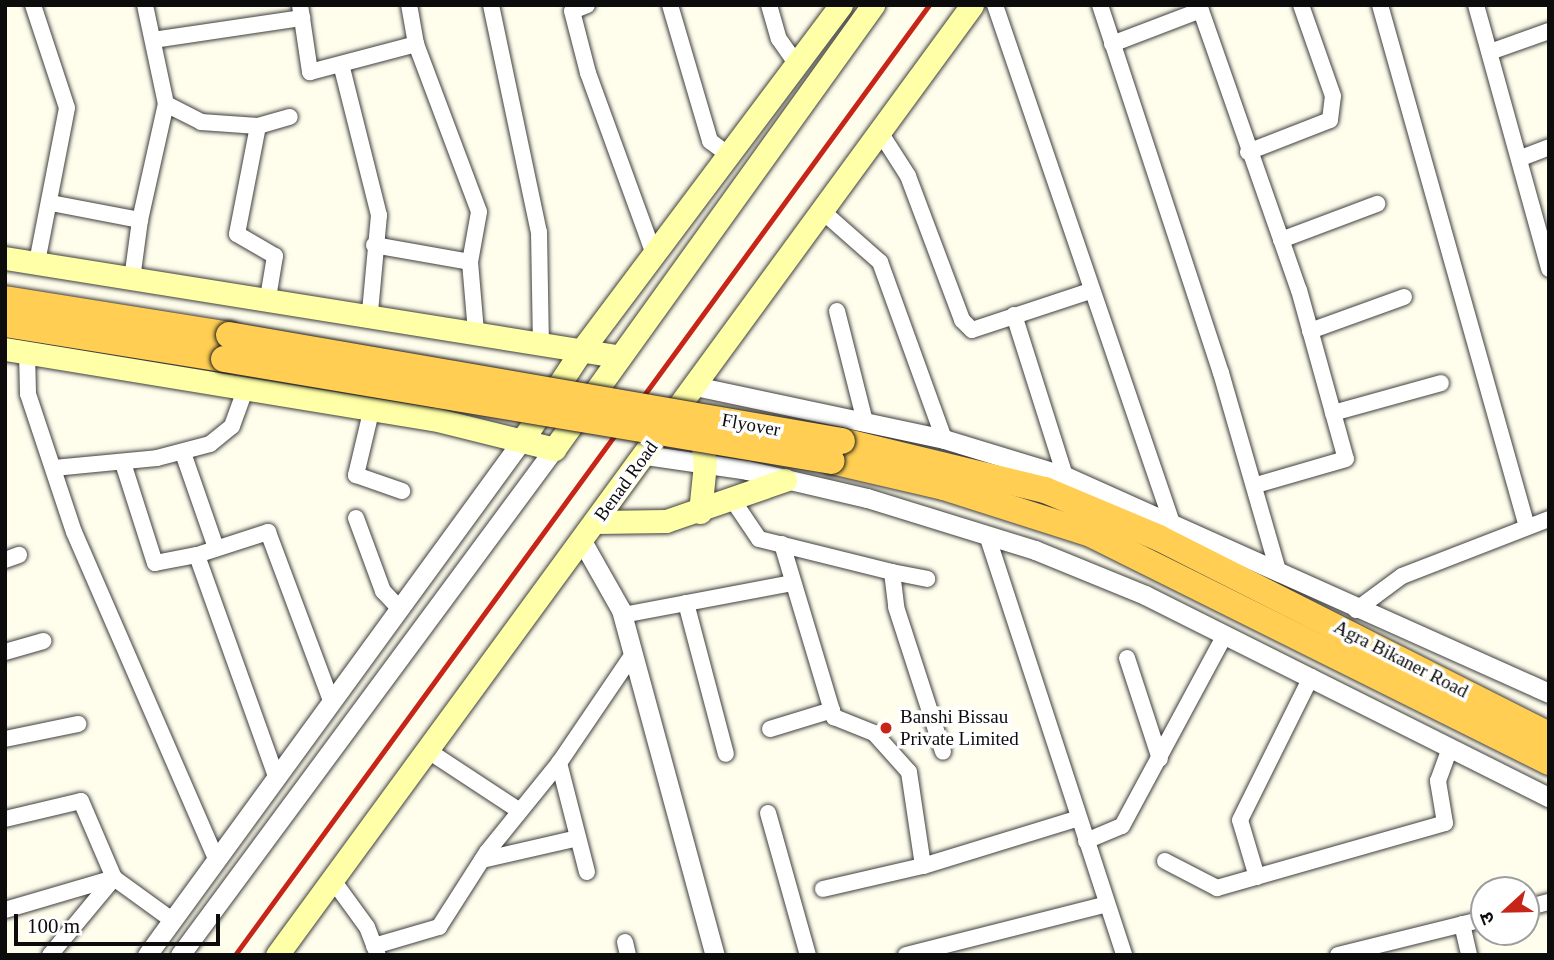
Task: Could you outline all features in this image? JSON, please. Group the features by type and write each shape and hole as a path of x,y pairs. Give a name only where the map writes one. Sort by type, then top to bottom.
{"highway":[{"path":"5,299 227,347"},
{"path":"5,324 227,347"},
{"name":"Flyover","path":"227,347 887,472 1078,529 1248,595"},
{"path":"1248,595 1549,762"},
{"name":"Agra Bikaner Road","path":"1248,595 1549,735"}],"main road":[{"path":"523,439 581,351 731,157 841,5"},
{"path":"16,351 244,393 523,439 554,449 616,356 873,5"},
{"name":"Benad Road","path":"277,955 646,455 878,129 972,5"},
{"path":"5,258 132,279 370,312 541,345 616,356"},
{"path":"695,386 705,464 700,512"},
{"path":"597,522 666,521 700,512 785,480"}],"street":[{"path":"33,5 67,108 51,203 37,263"},
{"path":"132,279 140,220 166,104 145,5"},
{"path":"409,5 416,44 479,212 470,262 476,332"},
{"path":"491,5 539,232 541,345"},
{"path":"587,5 572,11 582,48 654,254"},
{"path":"670,5 710,141 731,157"},
{"path":"769,5 779,40 797,65"},
{"path":"995,5 1090,291 1171,520"},
{"path":"1100,5 1256,485 1278,571"},
{"path":"1248,152 1330,120 1333,96 1301,5"},
{"path":"1380,5 1527,527"},
{"path":"1476,5 1521,158 1541,203 1549,269"},
{"path":"1112,44 1200,8 1248,152 1281,240 1346,459 1256,485"},
{"path":"153,40 301,11 310,72 342,68 416,44"},
{"path":"1490,51 1549,30"},
{"path":"342,68 379,215 374,245 370,312"},
{"path":"166,104 201,122 258,126 290,117"},
{"path":"258,126 237,234 275,256 268,298"},
{"path":"878,129 908,176 962,320 972,330 1090,291"},
{"path":"1521,158 1549,147"},
{"path":"51,203 140,220"},
{"path":"1281,240 1377,204"},
{"path":"821,210 880,262 944,439"},
{"path":"374,245 470,262"},
{"path":"1310,331 1404,298"},
{"path":"837,311 865,422"},
{"path":"1014,315 1065,476"},
{"path":"16,351 89,572 217,861"},
{"path":"1333,413 1441,383"},
{"path":"695,386 944,439 1065,476 1171,520 1356,610 1549,693"},
{"path":"54,468 123,463 183,453 224,438 244,393"},
{"path":"371,412 356,475 402,491"},
{"path":"147,955 523,439"},
{"path":"180,955 554,449"},
{"path":"183,453 216,548"},
{"path":"646,455 785,480 987,535 1145,595 1549,797"},
{"path":"123,463 155,563 197,555 268,532 332,703"},
{"path":"732,499 759,539 927,579"},
{"path":"356,518 383,591 399,608"},
{"path":"1356,610 1402,576 1549,519"},
{"path":"987,535 1124,955"},
{"path":"582,541 623,615 715,955"},
{"path":"782,544 834,717 874,733 909,772 923,866"},
{"path":"197,555 276,779"},
{"path":"892,572 896,607 943,752"},
{"path":"623,615 793,583"},
{"path":"686,603 726,754"},
{"path":"1086,841 1122,826 1224,635"},
{"path":"5,652 43,641"},
{"path":"331,879 376,950 439,927 482,860 559,762 633,654"},
{"path":"1127,658 1160,759"},
{"path":"1257,877 1241,820 1311,677"},
{"path":"770,729 832,710"},
{"path":"5,739 78,724"},
{"path":"1165,861 1217,888 1445,824 1438,781 1450,748"},
{"path":"427,750 520,811"},
{"path":"559,762 587,872"},
{"path":"5,819 81,801 114,878 172,920"},
{"path":"768,813 808,955"},
{"path":"823,889 923,866 1079,818"},
{"path":"482,860 578,838"},
{"path":"5,910 114,878"},
{"path":"50,955 114,878"},
{"path":"906,955 1107,904"},
{"path":"1338,955 1360,952 1470,922"},
{"path":"1462,924 1469,955"}],"railway":[{"path":"235,955 929,5"}],"place":[{"name":"Banshi Bissau Private Limited","path":"886,728"}]}
